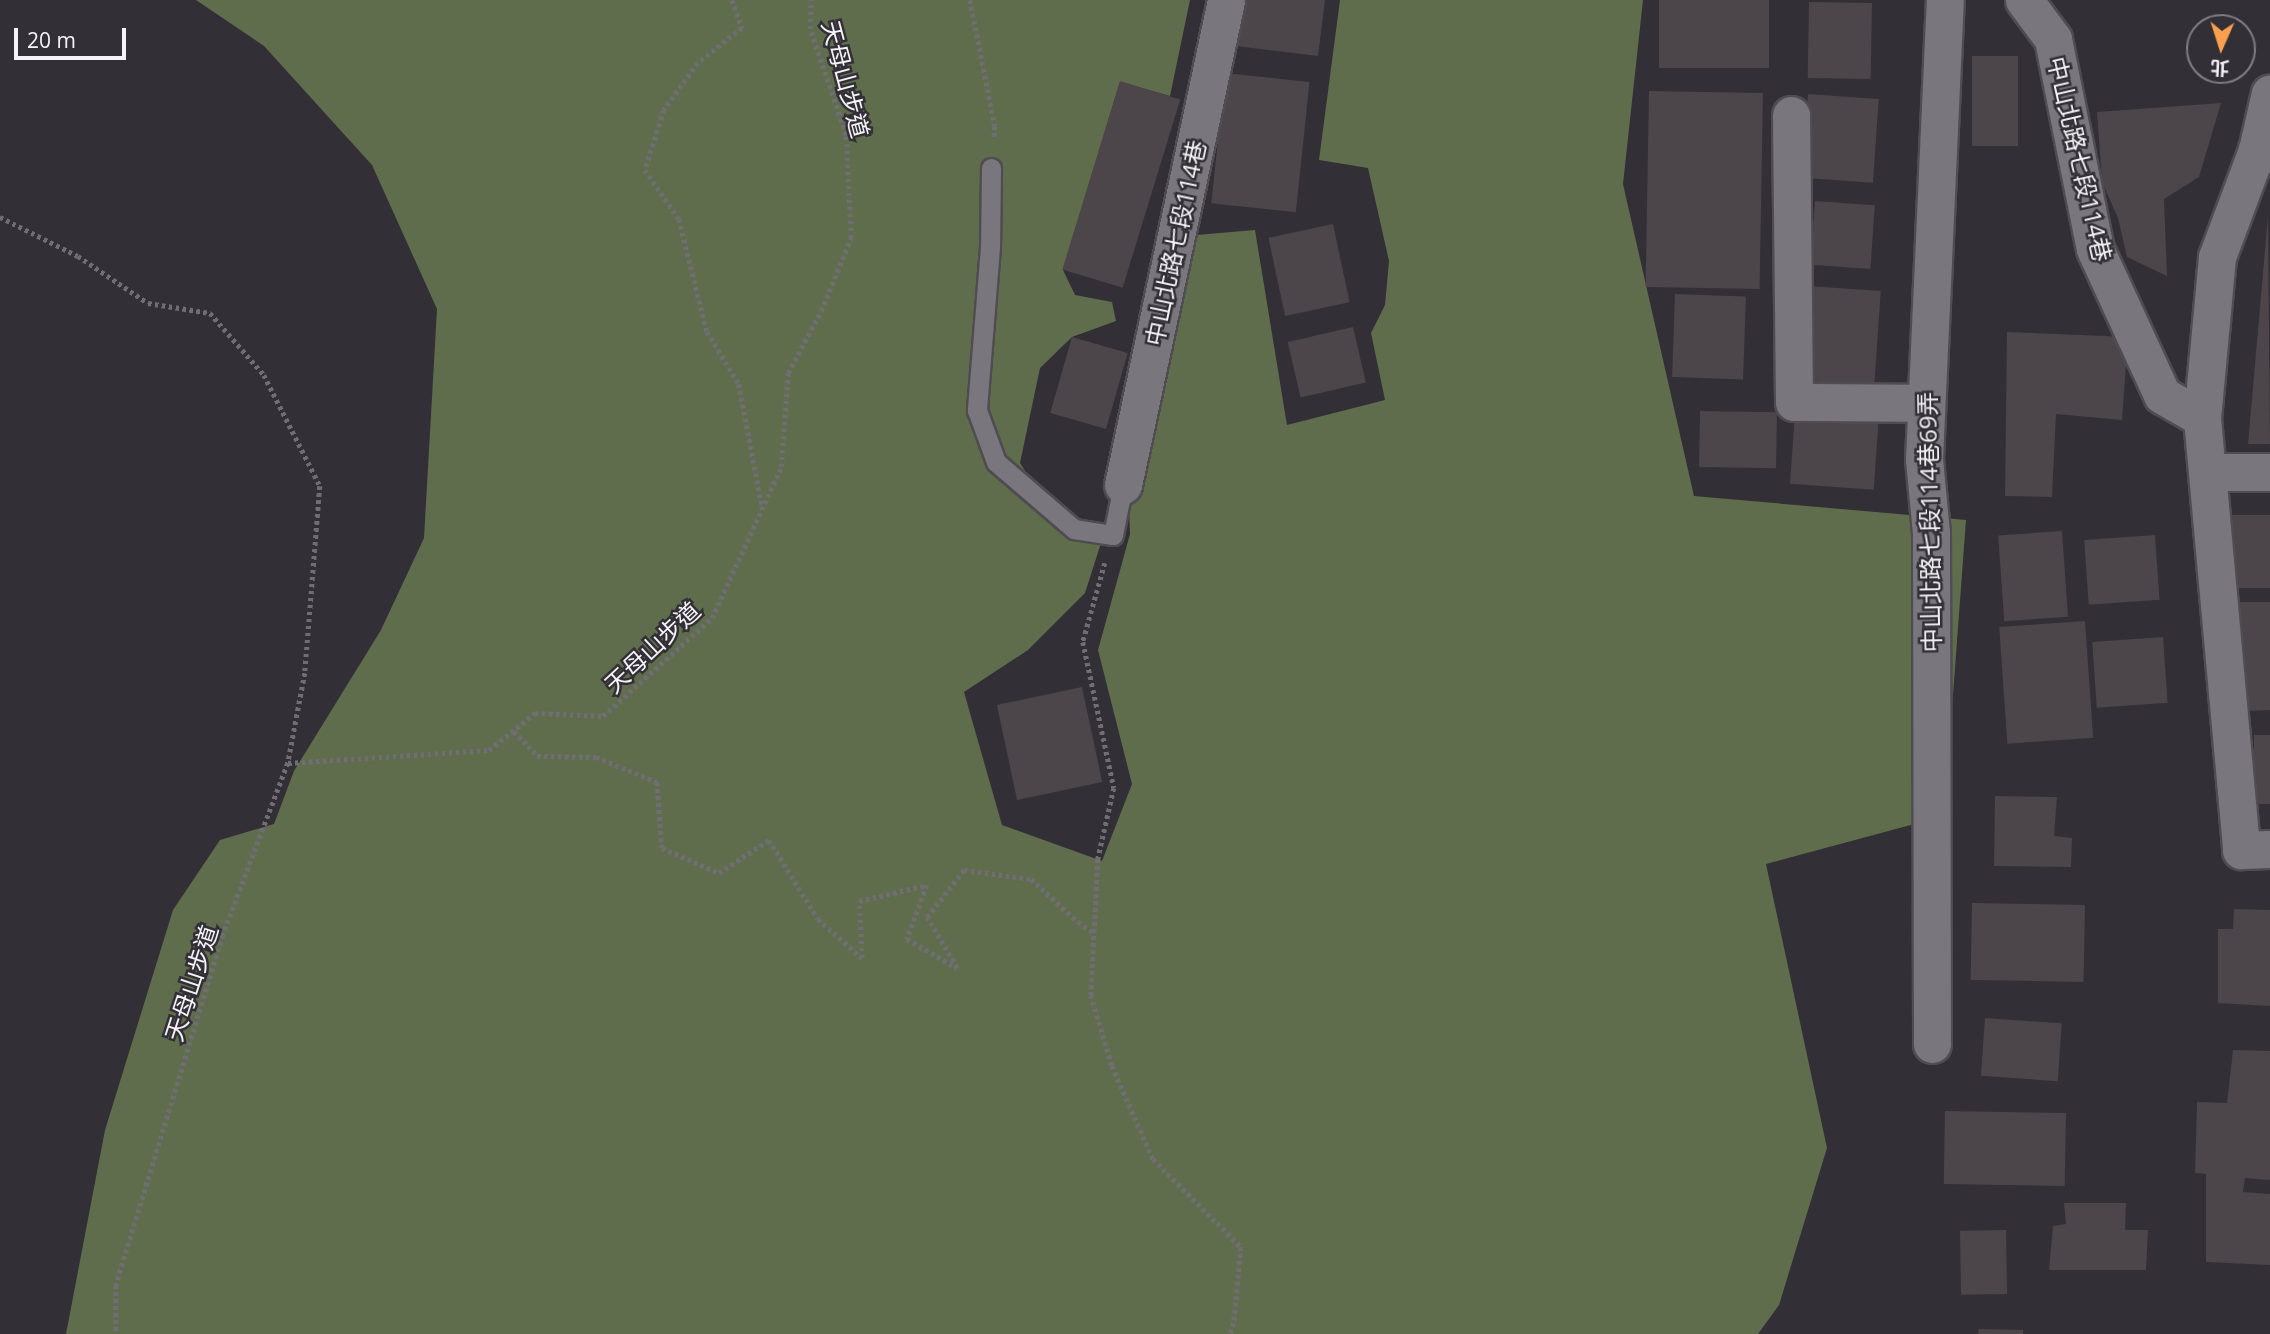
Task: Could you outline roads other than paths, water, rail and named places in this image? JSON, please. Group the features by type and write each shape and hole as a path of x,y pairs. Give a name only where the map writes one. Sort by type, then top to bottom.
{"street":[{"name":"中山北路七段114巷","path":"1123,485 1226,0"},
{"name":"中山北路七段114巷69弄","path":"1932,1044 1931,533 1924,459 1945,0"},
{"name":"中山北路七段114巷","path":"2024,0 2053,39 2095,249 2162,395 2202,418"},
{"path":"2270,93 2263,152 2217,257 2202,418 2241,850 2270,849"},
{"path":"1791,115 1794,402 1926,403"},
{"path":"2208,472 2270,472"}],"lane":[{"path":"990,168 990,247 977,410 996,461 1074,529 1113,535 1123,485"}]}
